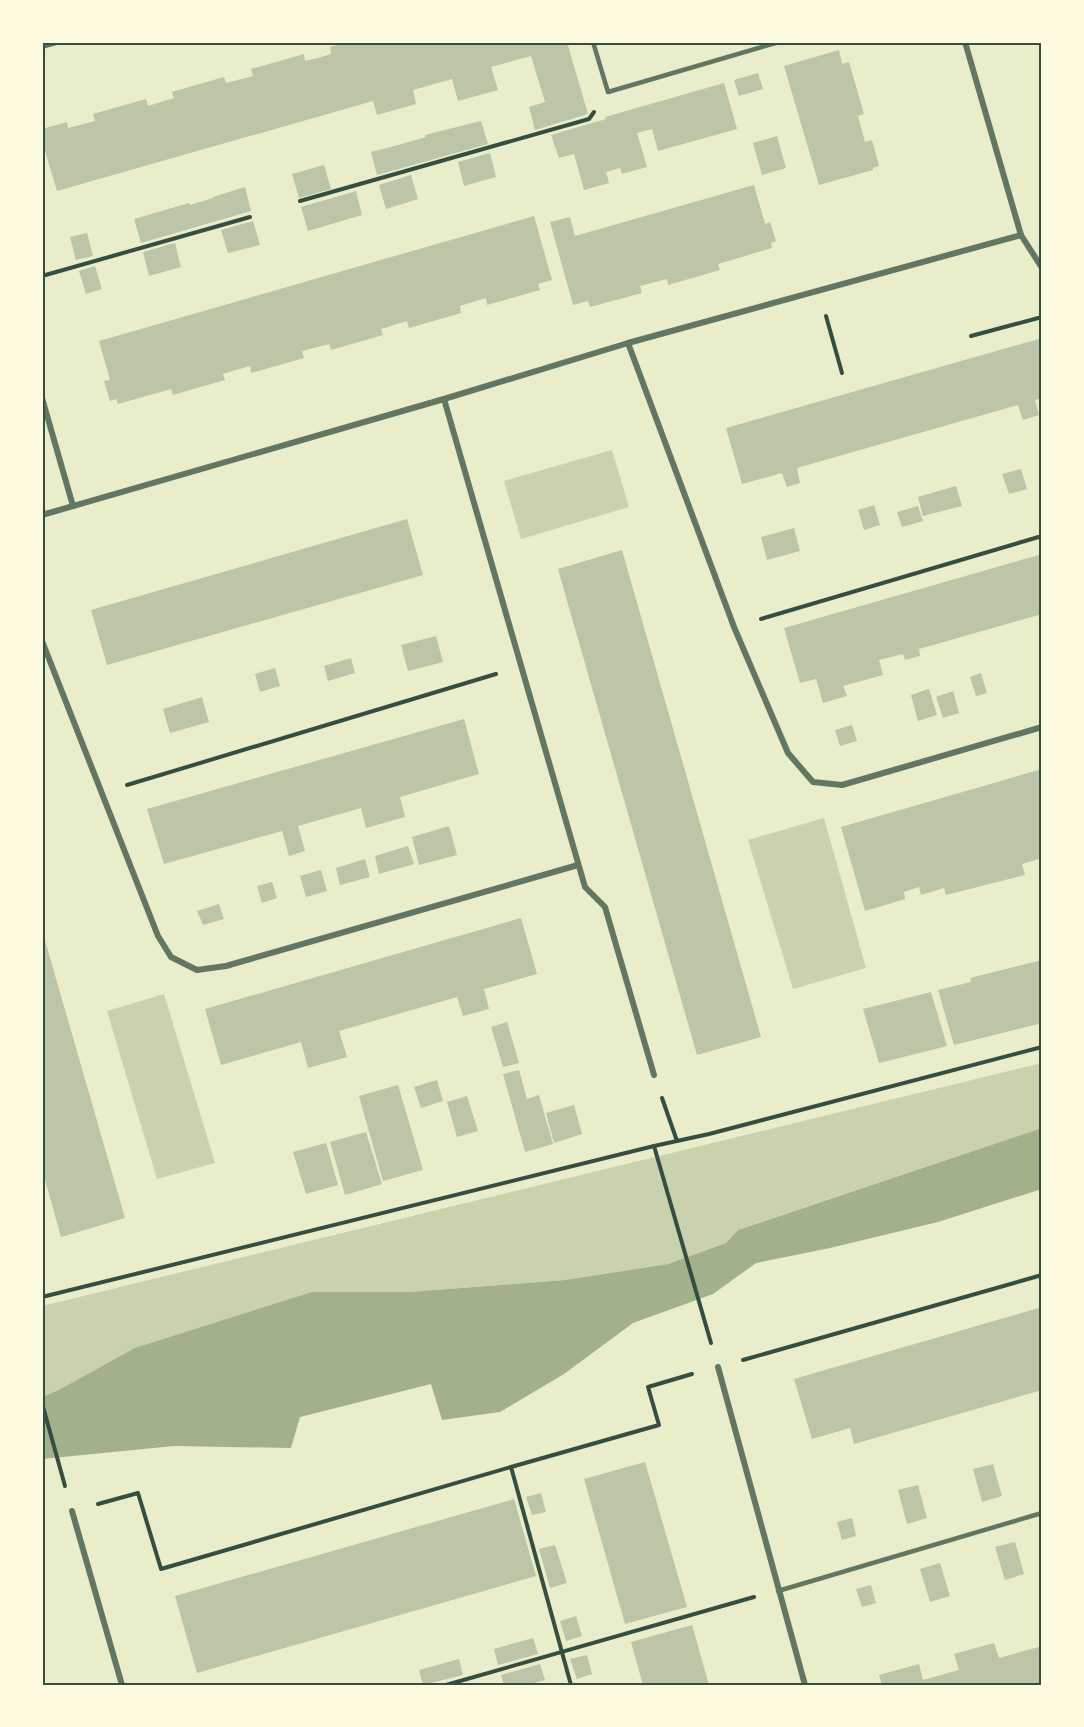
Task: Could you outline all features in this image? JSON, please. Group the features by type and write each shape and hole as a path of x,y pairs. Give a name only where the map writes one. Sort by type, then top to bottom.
{"street":[{"path":"42,46 56,42"},
{"path":"965,42 1021,235 1042,268"},
{"path":"42,515 444,399 628,343 1021,235"},
{"path":"628,343 734,627 788,753 813,782 842,785 1042,727"},
{"path":"42,398 73,506"},
{"path":"444,399 578,865 585,887 605,907 654,1075"},
{"path":"42,641 158,936 171,957 197,970 226,966 578,865"},
{"path":"718,1367 805,1685"},
{"path":"72,1511 122,1685"}],"lane":[{"path":"593,42 608,92 779,42"},
{"path":"778,1591 1042,1513"}],"path":[{"path":"300,201 589,119 608,92"},
{"path":"42,276 250,216"},
{"path":"819,291 842,373"},
{"path":"971,336 1042,318"},
{"path":"734,627 1042,536"},
{"path":"101,793 521,667"},
{"path":"42,1298 709,1134 1042,1047"},
{"path":"654,1075 677,1141"},
{"path":"654,1146 712,1347"},
{"path":"42,1404 72,1511 138,1494 161,1569 659,1425 648,1387 1042,1275"},
{"path":"511,1467 571,1685"},
{"path":"446,1685 778,1591"}],"shaded area":[{"path":"612,450 629,507 521,539 504,481"},
{"path":"824,818 866,968 793,989 748,840"},
{"path":"164,994 215,1163 157,1179 107,1011"},
{"path":"1042,1063 1042,1128 738,1230 726,1243 668,1264 565,1280 409,1292 312,1292 42,1397 42,1306"},
{"path":"1042,1128 1042,1189 938,1222 756,1263 713,1294 633,1323 564,1374 500,1412 442,1420 431,1384 300,1417 291,1448 174,1446 42,1459 42,1397 135,1348 312,1292 409,1292 565,1280 668,1264 726,1243 738,1230"}],"building":[{"path":"348,42 567,42 588,114 535,130 529,107 545,102 531,56 491,67 498,90 458,101 452,79 413,90 416,104 377,115 373,101 57,191 42,141 42,129 67,122 68,128 95,121 93,114 146,99 148,106 174,98 172,92 224,77 226,83 253,76 251,69 304,54 305,61 318,58 331,54 330,47"},
{"path":"839,50 842,64 849,62 864,114 858,116 865,142 872,140 879,166 873,170 819,185 784,66"},
{"path":"758,73 763,89 739,96 734,80"},
{"path":"724,83 737,129 658,151 652,129 637,133 647,167 622,174 620,168 606,172 609,183 584,190 574,154 559,158 551,135"},
{"path":"481,121 488,144 377,175 371,152"},
{"path":"777,136 786,168 762,175 753,143"},
{"path":"490,153 496,177 464,186 458,162"},
{"path":"324,165 331,189 299,198 292,174"},
{"path":"411,175 418,199 386,209 379,185"},
{"path":"754,185 765,224 770,222 776,241 771,243 772,248 718,264 720,270 668,285 667,279 640,286 642,293 590,307 588,301 573,305 550,222 570,217 575,236"},
{"path":"245,187 251,211 141,243 134,219 189,203 190,205"},
{"path":"356,191 362,215 308,231 301,207"},
{"path":"534,216 552,280 538,284 540,290 487,305 486,298 460,306 461,313 409,328 407,321 381,329 383,335 331,350 329,344 302,351 304,358 251,373 250,366 223,374 225,380 173,395 171,389 118,404 116,399 110,401 104,381 110,380 99,341"},
{"path":"253,221 260,245 228,253 221,230"},
{"path":"87,233 93,256 76,260 70,237"},
{"path":"175,243 181,267 149,276 143,252"},
{"path":"95,266 102,289 86,294 79,271"},
{"path":"1042,338 1042,398 1035,400 1039,415 1023,420 1018,405 797,468 800,483 787,487 782,473 742,484 726,428"},
{"path":"1021,469 1027,489 1009,494 1002,474"},
{"path":"956,486 962,506 923,516 918,497"},
{"path":"874,505 880,525 864,530 858,510"},
{"path":"918,506 923,521 902,527 897,512"},
{"path":"407,519 423,575 107,665 91,610"},
{"path":"794,528 800,551 767,560 761,537"},
{"path":"622,550 761,1037 697,1055 558,569"},
{"path":"1042,554 1042,614 919,649 920,656 905,660 903,654 879,660 883,675 843,686 847,696 823,703 816,679 800,683 784,628"},
{"path":"436,636 443,662 408,671 401,645"},
{"path":"351,658 355,673 328,681 324,666"},
{"path":"275,668 280,686 260,692 255,674"},
{"path":"981,673 987,693 976,696 970,677"},
{"path":"929,689 937,715 918,721 911,695"},
{"path":"953,691 959,713 943,718 936,697"},
{"path":"202,697 209,722 170,733 163,709"},
{"path":"464,719 479,774 400,797 405,817 366,828 361,808 298,826 305,851 289,856 282,831 164,864 147,809"},
{"path":"852,725 857,741 840,746 835,730"},
{"path":"1042,769 1042,858 1022,864 1025,875 946,895 944,888 921,895 919,887 904,892 905,899 865,911 841,827"},
{"path":"449,826 457,855 419,865 412,837"},
{"path":"408,846 414,864 379,874 375,856"},
{"path":"365,859 370,877 340,885 336,868"},
{"path":"321,870 327,891 306,897 300,876"},
{"path":"272,882 277,898 262,903 257,886"},
{"path":"219,904 224,919 203,925 197,911"},
{"path":"521,918 537,974 484,989 489,1009 463,1016 457,997 339,1031 347,1057 308,1068 301,1042 221,1065 205,1009"},
{"path":"42,930 125,1218 61,1237 42,1169"},
{"path":"1042,960 1042,1023 954,1045 938,990 971,982 970,978"},
{"path":"931,992 947,1046 879,1063 863,1009"},
{"path":"507,1022 519,1063 503,1067 491,1027"},
{"path":"519,1070 527,1099 539,1095 553,1144 525,1152 503,1074"},
{"path":"437,1080 443,1101 421,1108 414,1087"},
{"path":"398,1085 423,1170 383,1181 359,1096"},
{"path":"467,1096 478,1131 457,1137 447,1102"},
{"path":"574,1105 582,1134 554,1143 546,1113"},
{"path":"366,1132 382,1184 345,1195 330,1142"},
{"path":"326,1143 338,1185 306,1194 293,1152"},
{"path":"1042,1307 1042,1390 854,1444 850,1428 812,1439 794,1379"},
{"path":"645,1462 687,1607 625,1624 584,1479"},
{"path":"993,1464 1002,1496 982,1502 973,1469"},
{"path":"918,1485 927,1518 907,1524 898,1490"},
{"path":"541,1493 546,1512 532,1515 526,1497"},
{"path":"514,1499 536,1576 197,1673 175,1596"},
{"path":"852,1518 856,1536 842,1540 837,1522"},
{"path":"1015,1542 1024,1574 1005,1580 995,1547"},
{"path":"555,1545 567,1583 550,1588 539,1549"},
{"path":"940,1563 950,1596 930,1602 920,1569"},
{"path":"871,1585 876,1603 862,1607 856,1589"},
{"path":"576,1616 582,1636 566,1641 560,1621"},
{"path":"692,1625 709,1685 643,1685 631,1642"},
{"path":"533,1638 538,1654 498,1665 494,1649"},
{"path":"994,1643 999,1658 1042,1646 1042,1685 882,1685 879,1675 919,1664 923,1680 959,1670 954,1654"},
{"path":"587,1655 592,1674 577,1679 570,1659"},
{"path":"459,1659 463,1675 423,1685 419,1670"},
{"path":"540,1664 545,1680 527,1685 504,1685 501,1675"}]}
